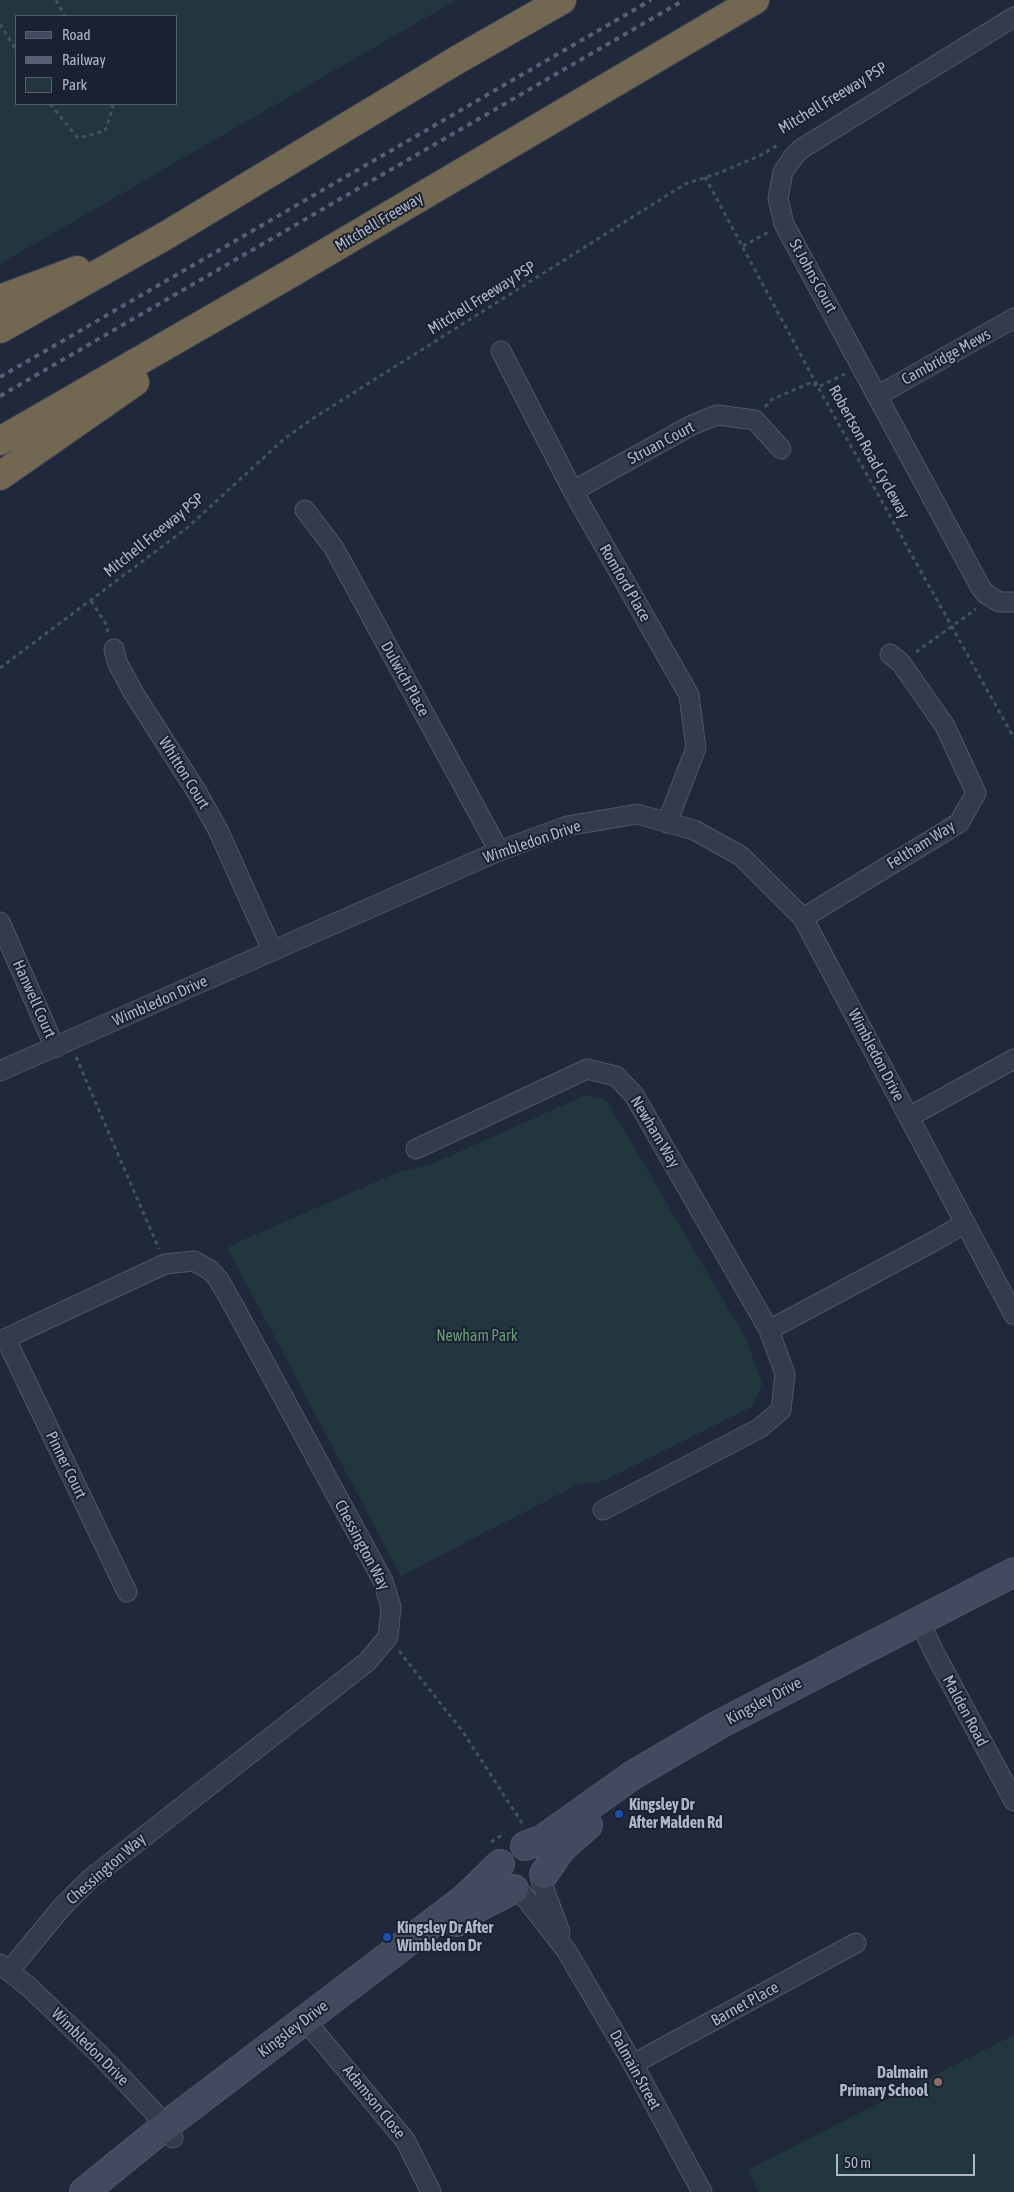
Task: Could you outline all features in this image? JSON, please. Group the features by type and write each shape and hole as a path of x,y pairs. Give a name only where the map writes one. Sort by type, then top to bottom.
{"highway":[{"path":"0,329 165,236 457,60 562,0"},
{"name":"Mitchell Freeway","path":"0,441 288,275 755,0"},
{"path":"0,299 165,236"},
{"path":"0,476 288,275"}],"main road":[{"name":"Kingsley Drive","path":"310,2025 467,1915 530,1884 580,1831 636,1792 1014,1572"},
{"name":"Kingsley Drive","path":"84,2192 169,2132 310,2025 464,1899 500,1864 506,1852 524,1835 543,1839 632,1775 720,1724 922,1627 1014,1591"},
{"path":"500,1864 504,1882 530,1884 542,1859 524,1835"},
{"name":"Kingsley Drive","path":"107,2192 169,2132"}],"street":[{"name":"St Johns Court","path":"992,598 980,588 784,224 778,198 780,180 787,164 801,149 1014,17"},
{"name":"Cambridge Mews","path":"877,396 1014,318"},
{"name":"Romford Place","path":"501,351 573,491 688,695 696,748 667,822"},
{"name":"Struan Court","path":"573,491 692,425 717,414 755,420"},
{"path":"755,420 781,449"},
{"name":"Dulwich Place","path":"305,510 334,548 499,852"},
{"path":"992,598 999,602 1014,602"},
{"name":"Whitton Court","path":"114,649 117,662 133,692 193,785 219,832 272,950"},
{"name":"Feltham Way","path":"803,918 959,823 976,793 945,726 896,658"},
{"name":"Wimbledon Drive","path":"0,1071 499,852 567,826 637,814 694,830 741,856 803,918 1013,1312"},
{"name":"Hanwell Court","path":"0,922 62,1045"},
{"path":"909,1117 1014,1059"},
{"name":"Newham Way","path":"416,1149 587,1068 616,1076 634,1095 769,1330 785,1374 781,1410 760,1428 603,1510"},
{"path":"769,1330 938,1239 965,1222"},
{"name":"Chessington Way","path":"3,1340 165,1264 194,1261 210,1270 219,1280 382,1581 389,1595 391,1607 388,1637 367,1662 90,1879 5,1967"},
{"name":"Pinner Court","path":"3,1340 127,1592"},
{"name":"Malden Road","path":"922,1627 1014,1801"},
{"name":"Dalmain Street","path":"530,1884 566,1950 633,2064 702,2192"},
{"name":"Barnet Place","path":"633,2064 856,1943"},
{"name":"Wimbledon Drive","path":"5,1967 99,2054 153,2111 169,2132"},
{"name":"Adamson Close","path":"310,2025 405,2140 431,2192"}],"path":[{"path":"56,0 64,15"},
{"path":"0,24 15,48"},
{"path":"51,105 78,138 105,131 113,107 112,105"},
{"name":"Mitchell Freeway PSP","path":"0,668 188,528 284,439 299,428 685,184 759,156 784,141"},
{"name":"Robertson Road Cycleway","path":"705,177 818,387 1014,738"},
{"path":"743,246 784,224"},
{"path":"755,420 771,400 812,382 818,387 862,366"},
{"path":"896,658 992,598"},
{"path":"91,601 105,622 114,649"},
{"path":"62,1045 165,1264"},
{"path":"388,1637 463,1732 524,1835"}],"green space":[{"path":"0,0 456,0 0,264"},
{"name":"Newham Park","path":"586,1095 607,1101 746,1339 762,1384 752,1407 603,1481 577,1485 401,1576 227,1247 396,1173 432,1164"},
{"name":"Dalmain Primary School","path":"1014,2035 1014,2192 759,2192 747,2170"}],"railway":[{"path":"0,377 651,0"},
{"path":"0,396 684,0"}],"place":[{"name":"Kingsley Dr After Malden Rd","path":"619,1814"},
{"name":"Kingsley Dr After Wimbledon Dr","path":"387,1937"},
{"name":"Dalmain Primary School","path":"938,2082"}]}
